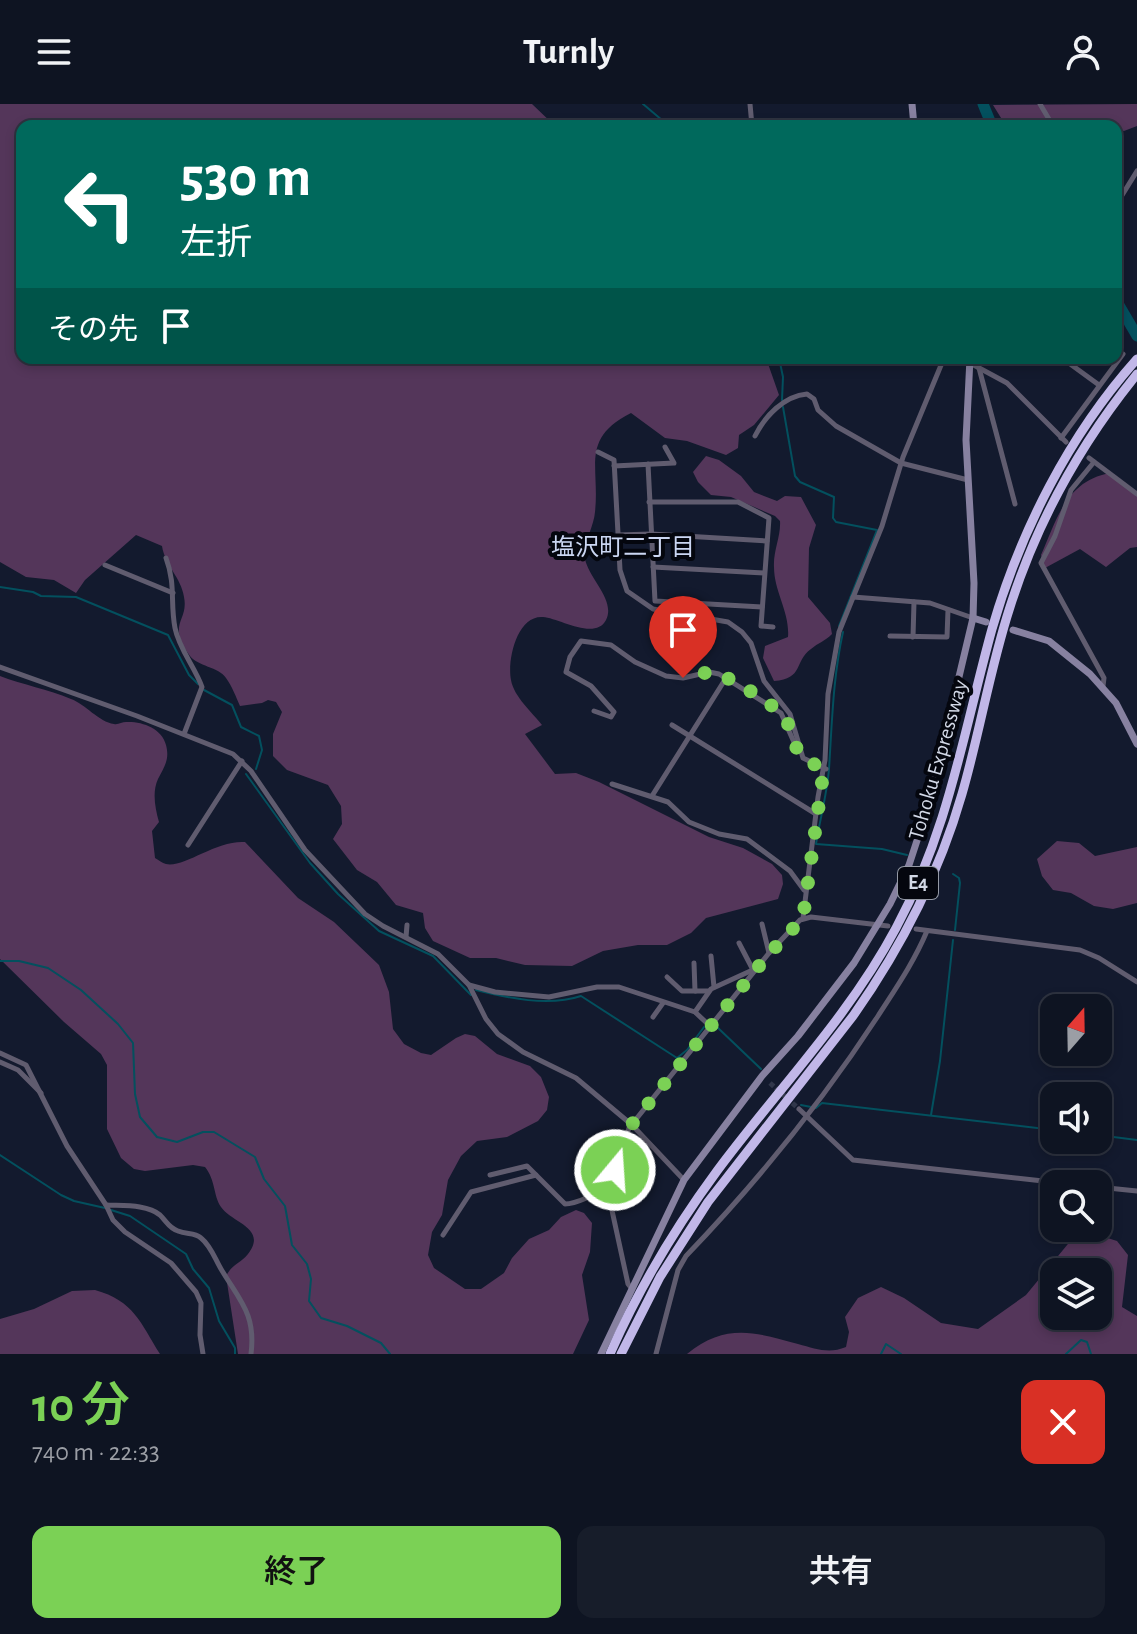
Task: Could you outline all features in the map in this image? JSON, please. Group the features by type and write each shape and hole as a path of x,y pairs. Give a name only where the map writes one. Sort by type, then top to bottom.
{"highway":[{"name":"Tohoku Expressway","path":"610,1354 652,1273 699,1196 845,1010 897,927 922,874 946,810 992,629 1022,544 1076,442 1135,369"},
{"name":"Tohoku Expressway","path":"621,1354 660,1277 708,1202 853,1016 874,987 906,931 932,878 956,813 1002,632 1031,547 1071,469 1135,369"}],"street":[{"path":"1122,195 1137,171"},
{"path":"632,1290 628,1284 608,1192 622,1149 632,1125 755,968 803,918 825,769 828,694 839,632 882,526 901,463 942,364"},
{"path":"601,1354 684,1180 762,1076 834,990 878,924 909,865 928,807 973,618 966,440 970,364"},
{"path":"974,364 1007,383 1064,440 1115,364"},
{"path":"1070,364 1099,385"},
{"path":"979,368 1015,504"},
{"path":"755,436 784,401 807,394 814,399 818,410 836,426 901,463 968,480"},
{"path":"614,466 674,463 665,447"},
{"path":"598,452 614,460 620,570 631,596 653,609 728,622 748,638 764,681 790,714 800,752"},
{"path":"1103,686 1104,678 1041,563 1055,536 1071,490 1091,460 1137,494"},
{"path":"648,464 655,601 762,607"},
{"path":"649,502 738,502 769,518 761,626 773,627"},
{"path":"618,535 767,541"},
{"path":"166,558 174,578 175,626 179,641 202,687 184,734"},
{"path":"105,565 173,593"},
{"path":"653,567 764,573"},
{"path":"853,597 930,603 986,622"},
{"path":"913,637 914,601"},
{"path":"890,636 947,637 948,610"},
{"path":"1013,630 1049,641 1103,686 1116,703 1137,744"},
{"path":"594,711 611,717 614,712 591,686 566,672 570,657 581,641 611,645 635,662 666,676 683,678 709,672 726,678 781,713 794,745 810,763 825,769"},
{"path":"0,667 223,749 242,761 305,850 372,920 438,954 469,985 486,1019 498,1034 523,1052 570,1073 632,1125 684,1180"},
{"path":"652,796 726,678"},
{"path":"672,725 816,814"},
{"path":"188,845 242,761"},
{"path":"612,784 668,802 689,822 719,834 747,839 790,871 805,891"},
{"path":"803,918 888,926"},
{"path":"762,924 769,953"},
{"path":"406,937 407,925"},
{"path":"916,929 1080,950 1137,982"},
{"path":"656,1354 678,1270 686,1256 807,1117 908,970 927,931"},
{"path":"739,943 755,968"},
{"path":"695,1012 712,989 711,956"},
{"path":"694,963 695,991"},
{"path":"667,977 682,991 695,991 712,989 755,968"},
{"path":"469,985 495,992 549,997 597,987 619,987 695,1012 711,1027"},
{"path":"653,1017 663,1003"},
{"path":"0,1053 26,1065 67,1146 125,1232 171,1263 196,1292 201,1303 203,1354"},
{"path":"0,1062 18,1070 42,1094"},
{"path":"762,1076 770,1083"},
{"path":"799,1109 853,1160 1040,1181"},
{"path":"622,1149 640,1170"},
{"path":"490,1175 527,1166 565,1204 599,1192 608,1192"},
{"path":"501,1172 505,1185"},
{"path":"443,1235 471,1192 536,1175"},
{"path":"1112,1188 1137,1191"},
{"path":"107,1209 139,1207 152,1211 170,1227 182,1233 193,1233 205,1241 243,1300 251,1320 251,1354"}],"shaded area":[{"path":"0,104 532,104 549,120 16,120 16,364 768,364 779,395 754,425 739,435 738,448 726,455 687,441 665,438 631,413 605,433 596,455 595,512 585,559 608,605 606,620 594,629 585,629 550,618 534,618 520,631 510,671 516,692 542,725 525,734 555,774 576,773 599,782 709,837 743,848 772,864 782,875 783,884 778,899 706,918 691,933 667,945 638,945 603,951 572,966 525,965 496,958 470,958 433,941 425,928 423,913 396,905 377,882 357,870 333,839 342,824 341,806 328,785 287,770 273,756 273,734 282,712 276,702 268,700 240,706 223,674 190,656 179,629 185,605 182,590 162,546 136,535 85,580 76,593 54,580 26,577 0,562"},
{"path":"1137,104 1137,126 1124,131 1122,120 1002,120 993,105"},
{"path":"706,456 719,460 741,476 754,492 777,501 785,496 801,497 816,525 809,548 808,597 830,623 832,634 806,654 794,673 784,680 774,681 763,658 765,646 788,637 787,619 776,585 774,567 780,521 731,497 711,495 693,472"},
{"path":"1110,473 1137,493 1137,547 1130,548 1106,567 1080,549 1045,568 1041,555 1065,504 1083,484"},
{"path":"0,676 71,699 108,723 138,723 160,734 167,755 155,789 159,822 152,831 155,858 165,864 173,864 223,845 245,842 298,898 334,922 379,965 389,992 393,1029 404,1044 431,1055 465,1034 475,1036 497,1054 530,1066 541,1077 549,1097 547,1110 538,1121 507,1137 477,1141 461,1156 448,1180 442,1215 432,1232 428,1255 434,1268 465,1289 481,1289 504,1273 512,1258 529,1239 549,1230 561,1217 576,1210 584,1213 592,1223 590,1252 582,1275 589,1320 573,1354 238,1354 226,1276 248,1254 254,1238 251,1232 221,1207 205,1167 193,1165 145,1171 134,1169 121,1158 107,1129 107,1065 101,1054 0,959"},
{"path":"1057,841 1079,843 1095,856 1137,847 1137,903 1113,909 1094,906 1071,893 1053,890 1042,876 1037,859"},
{"path":"1117,1241 1128,1255 1122,1307 1137,1316 1137,1354 687,1354 714,1338 741,1333 768,1336 822,1350 846,1347 849,1332 845,1317 858,1298 881,1287 904,1298 941,1323 978,1329 1026,1295 1040,1278 1040,1330 1112,1330 1112,1258 1056,1258 1070,1242"},
{"path":"95,1290 119,1300 135,1314 160,1354 0,1354 0,1319 34,1309 72,1291"}],"waterway":[{"path":"643,104 662,120"},
{"path":"983,104 990,120"},
{"path":"1122,310 1137,336"},
{"path":"780,364 782,400"},
{"path":"783,407 795,476 800,482 834,497 833,518 836,522 877,530 839,626"},
{"path":"0,587 41,596 76,597 168,635 189,675 198,684"},
{"path":"843,632 835,683 828,778 816,844 882,849 907,855"},
{"path":"204,690 232,705 241,727 259,736 262,750 256,769"},
{"path":"246,774 310,863 338,894 379,931 433,956 471,995"},
{"path":"953,874 960,883 955,930"},
{"path":"931,1115 953,940"},
{"path":"0,961 19,961 48,968 81,990 118,1024 133,1043 135,1094 140,1117 157,1137 177,1142 203,1132 214,1132 255,1157 264,1179 285,1206 292,1245 307,1264 311,1279 309,1301 321,1318 347,1326 381,1343 390,1354"},
{"path":"476,990 542,1001 581,996 677,1058 704,1027"},
{"path":"717,1027 761,1069"},
{"path":"801,1105 816,1108 822,1103 1040,1128"},
{"path":"1112,1137 1137,1140"},
{"path":"0,1155 61,1195 105,1208"},
{"path":"111,1210 130,1216 186,1254 193,1269 209,1288 219,1321 235,1348 235,1354"},
{"path":"1066,1354 1081,1340 1087,1342 1091,1354"},
{"path":"881,1354 886,1344 901,1354"}],"tunnel":[{"path":"770,1083 799,1109"}],"district":[{"name":"塩沢町二丁目","path":"623,548"}],"route":[{"path":"615,1170 629,1128 767,956 803,918 824,768 803,758 781,713 765,701 716,673 683,678"}]}
